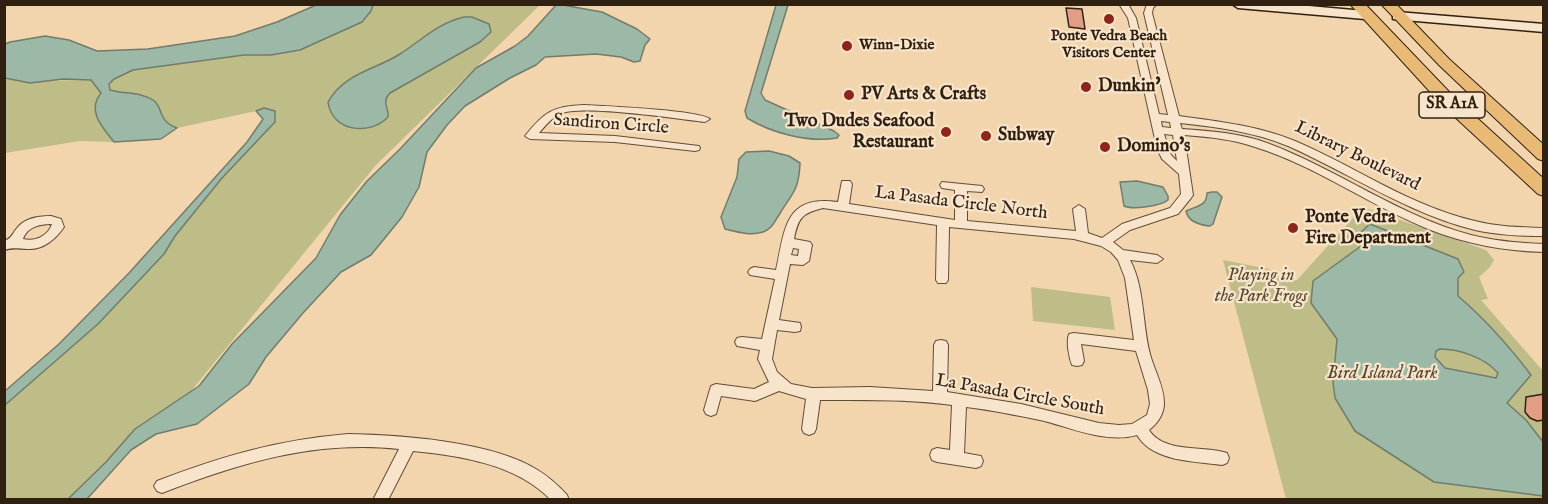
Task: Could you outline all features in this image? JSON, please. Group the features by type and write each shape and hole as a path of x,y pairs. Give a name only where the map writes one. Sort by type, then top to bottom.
{"main road":[{"path":"1361,10 1393,10"},
{"name":"SR A1A","path":"1361,10 1449,102 1544,190"},
{"name":"SR A1A","path":"1393,10 1544,155"}],"street":[{"path":"1123,4 1132,18 1166,157 1184,173"},
{"path":"1104,242 1126,227 1174,211 1183,204 1187,195 1188,186 1178,132 1148,13 1149,7 1153,4"},
{"path":"1238,4 1361,10"},
{"path":"1393,10 1544,28"},
{"name":"Sandiron Circle","path":"695,148 615,139 530,136 554,113 568,108 705,118"},
{"name":"Library Boulevard","path":"1155,117 1218,124 1266,135 1298,147 1407,202 1463,222 1513,232 1544,232"},
{"name":"Library Boulevard","path":"1158,130 1228,137 1263,146 1414,219 1476,240 1510,248 1544,248"},
{"path":"843,206 846,184"},
{"path":"1363,194 1372,184"},
{"path":"946,185 978,189"},
{"path":"961,187 961,225"},
{"name":"La Pasada Circle North","path":"787,243 792,222 804,209 813,205 843,206 961,225 1082,236 1104,242 1121,254"},
{"path":"1079,208 1082,236"},
{"path":"942,280 943,222"},
{"path":"4,246 17,241"},
{"path":"711,410 716,390 755,395 780,384 767,369 766,347 787,243 806,245 803,261 784,259"},
{"path":"1121,254 1157,259"},
{"path":"1121,254 1131,272 1142,346 1157,402 1155,413 1145,425 1148,441 1166,450 1222,458"},
{"path":"754,272 781,275"},
{"path":"771,324 795,327"},
{"path":"1077,362 1074,338 1142,346"},
{"path":"742,342 766,347"},
{"path":"940,398 941,345"},
{"name":"La Pasada Circle South","path":"780,384 796,392 862,393 958,400 1049,416 1111,431 1128,431 1145,425"},
{"path":"808,429 814,393"},
{"path":"957,458 958,400"},
{"path":"162,486 234,459 280,447 323,440 410,443 511,463 541,478 562,500"},
{"path":"380,500 410,443"},
{"path":"937,455 976,461"}],"green space":[{"path":"373,5 540,5 376,165 156,434 131,450 87,499 5,500 5,391 59,344 129,273 247,142 263,119 256,111 177,128 161,139 114,142 80,141 5,153 5,78 18,81 91,80 132,70 300,50 362,22"},
{"name":"Bird Island Park","path":"1363,207 1486,250 1494,260 1479,277 1488,299 1481,300 1543,371 1543,499 1286,499 1223,260 1269,269 1279,278 1297,280"},
{"path":"1031,287 1110,297 1115,330 1033,321"}],"shaded area":[{"path":"557,4 602,12 637,29 650,39 645,45 640,61 634,62 621,57 596,54 545,57 536,65 465,106 427,152 419,187 402,217 371,255 341,272 303,313 266,357 249,384 197,424 156,434 131,450 87,499 68,499 106,462 135,429 199,386 232,344 316,258 340,215 367,181 476,68 528,36"},
{"path":"316,5 373,5 362,22 300,50 133,70 114,79 109,84 110,90 153,100 166,121 177,128 161,139 114,142 98,119 95,106 101,93 91,80 63,79 30,83 5,78 5,44 10,42 45,36 69,40 97,51 148,49 235,36 277,22"},
{"path":"776,5 788,5 761,93 765,100 834,131 839,135 837,138 814,139 790,136 747,118 745,111"},
{"path":"464,17 472,17 489,24 491,32 480,42 390,93 386,102 388,117 380,123 362,129 344,125 337,120 328,102 342,85 351,78 400,54 438,28"},
{"path":"264,108 275,111 275,122 222,178 175,236 164,254 98,324 5,405 5,391 59,344 129,273 247,142 263,119 256,111"},
{"path":"769,151 789,156 800,163 794,191 766,231 749,234 725,229 721,217 737,177 739,159 746,152"},
{"path":"1137,181 1163,187 1168,200 1146,207 1124,206 1120,182"},
{"path":"1217,192 1222,197 1213,224 1206,226 1199,224 1187,215 1186,211 1203,204 1207,193"},
{"path":"1370,224 1458,259 1464,272 1458,278 1458,296 1497,334 1531,375 1507,403 1526,420 1543,442 1543,496 1434,482 1355,431 1335,398 1333,382 1337,339 1311,303 1313,281 1361,246 1360,233","holes":["1448,349 1472,355 1486,363 1498,373 1496,378 1445,368 1435,357 1436,351"]}],"building":[{"path":"1066,8 1082,9 1085,29 1069,27"},
{"path":"1544,394 1544,420 1537,421 1525,412 1526,397"}],"place":[{"name":"Ponte Vedra Beach Visitors Center","path":"1109,19"},
{"name":"Winn-Dixie","path":"847,46"},
{"name":"Dunkin'","path":"1086,87"},
{"name":"PV Arts & Crafts","path":"849,95"},
{"name":"Two Dudes Seafood Restaurant","path":"946,132"},
{"name":"Subway","path":"986,136"},
{"name":"Domino's","path":"1105,147"},
{"name":"Ponte Vedra Fire Department","path":"1293,228"}],"park label":[{"name":"Playing in the Park Frogs","path":"1261,286"}]}
